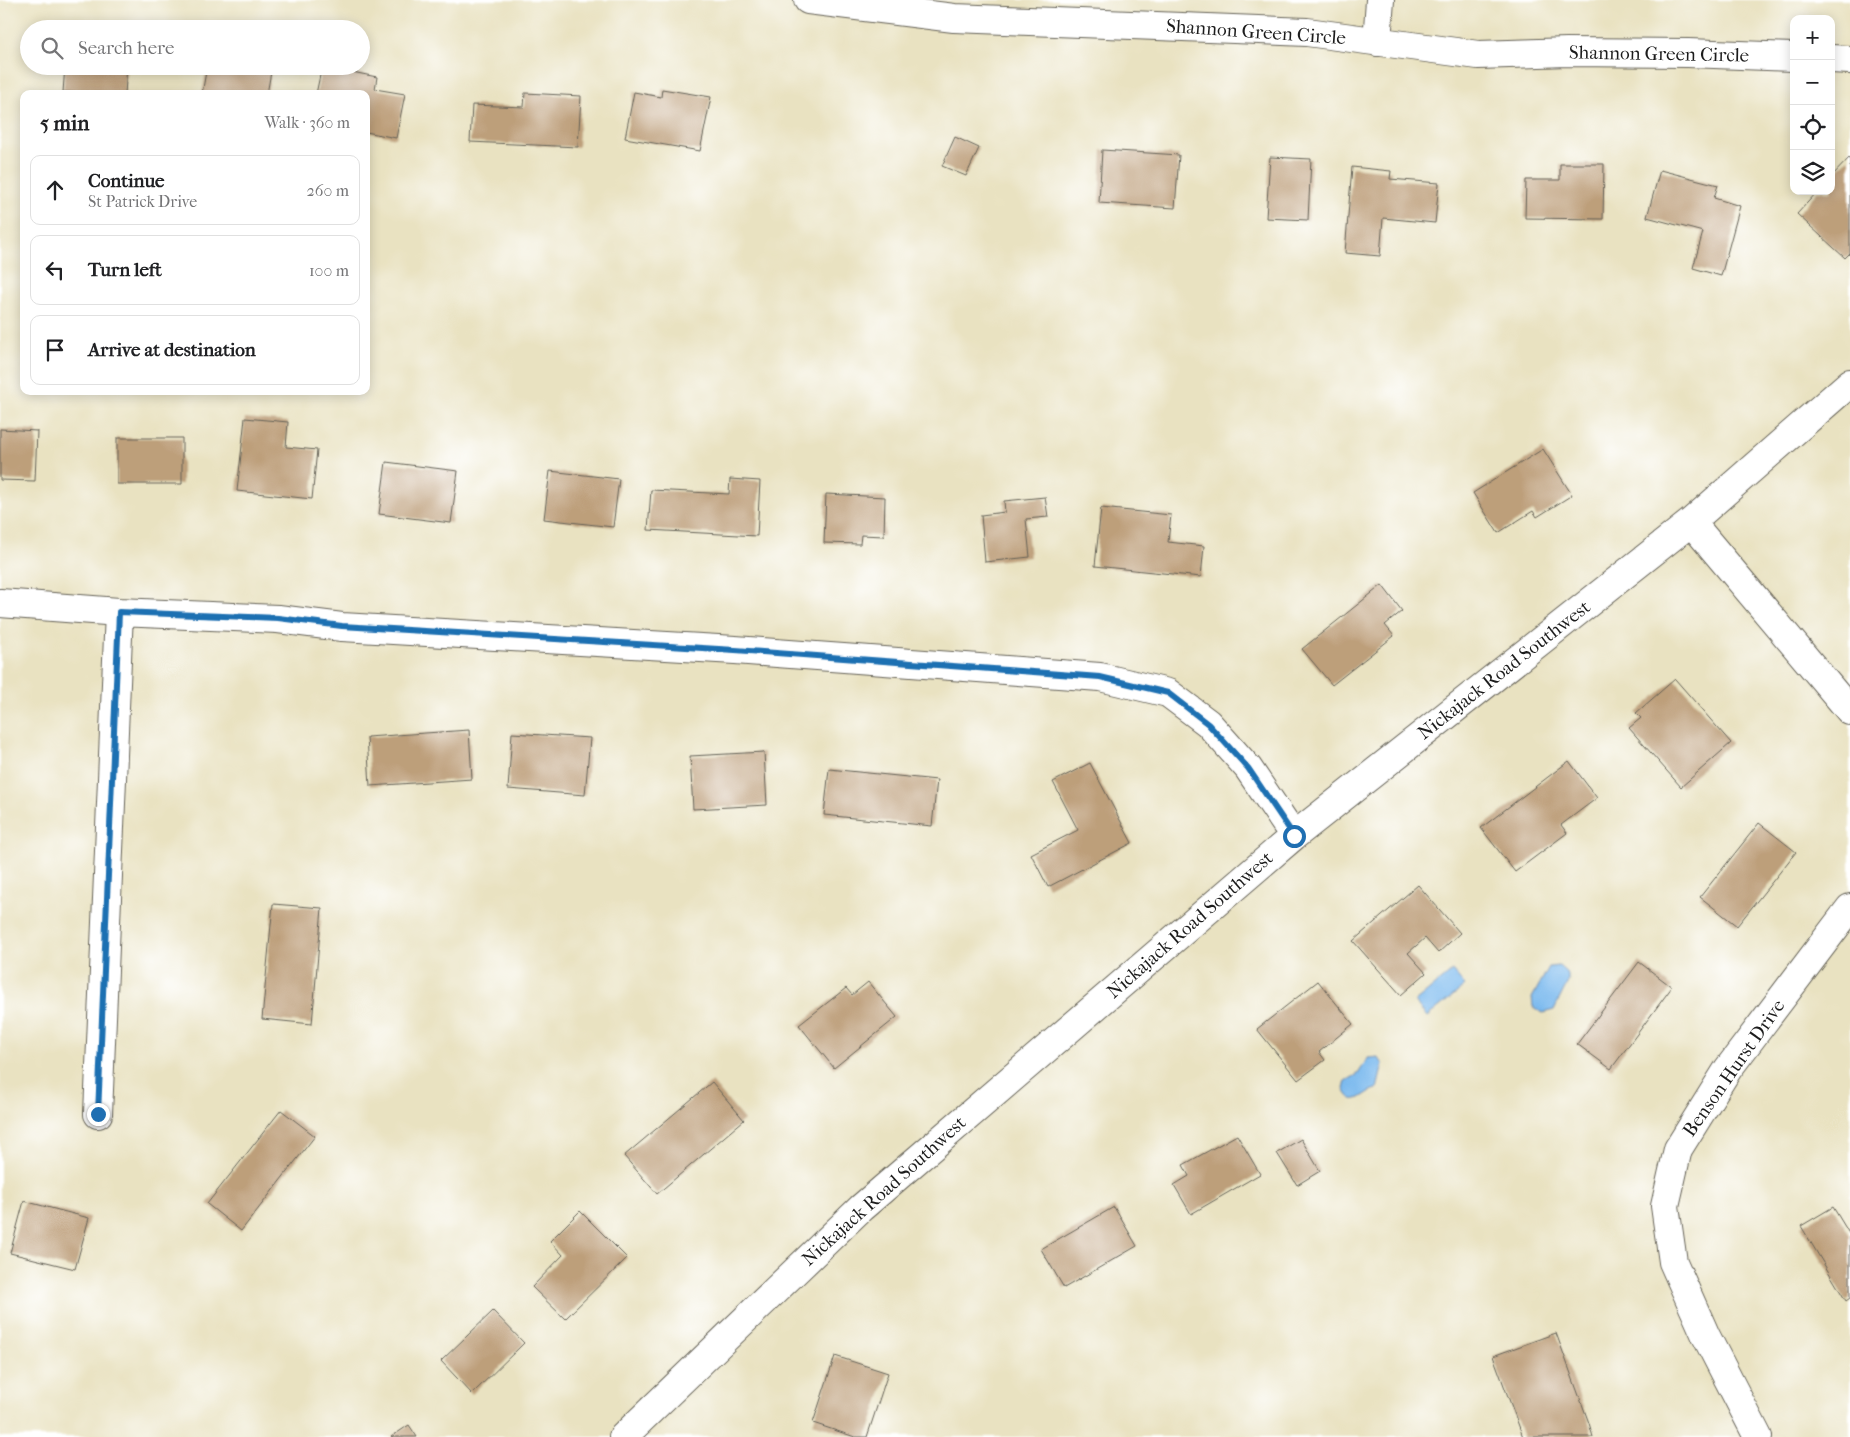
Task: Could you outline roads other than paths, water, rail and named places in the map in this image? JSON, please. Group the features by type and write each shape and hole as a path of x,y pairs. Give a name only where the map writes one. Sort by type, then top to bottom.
{"street":[{"name":"Shannon Green Circle","path":"808,0 954,18 1307,32 1478,55 1567,52 1688,52 1790,56"},
{"path":"1377,42 1380,0"},
{"path":"1835,59 1850,60"},
{"name":"Nickajack Road Southwest","path":"623,1437 861,1208 1294,836 1691,522 1850,383"},
{"path":"1691,522 1850,711"},
{"path":"0,603 119,612 278,618 342,626 735,650 1100,677 1168,693 1208,724 1248,768 1294,836"},
{"path":"98,1114 119,612"},
{"name":"Benson Hurst Drive","path":"1758,1437 1706,1336 1674,1262 1665,1206 1678,1150 1682,1141 1728,1069 1850,908"}],"water":[{"path":"1559,966 1568,974 1568,982 1554,1010 1543,1013 1533,1007 1532,998 1549,967"},
{"path":"1452,971 1465,986 1427,1017 1415,1002"},
{"path":"1378,1057 1383,1064 1377,1089 1359,1098 1351,1099 1344,1089 1346,1081 1358,1074 1368,1058"}]}
